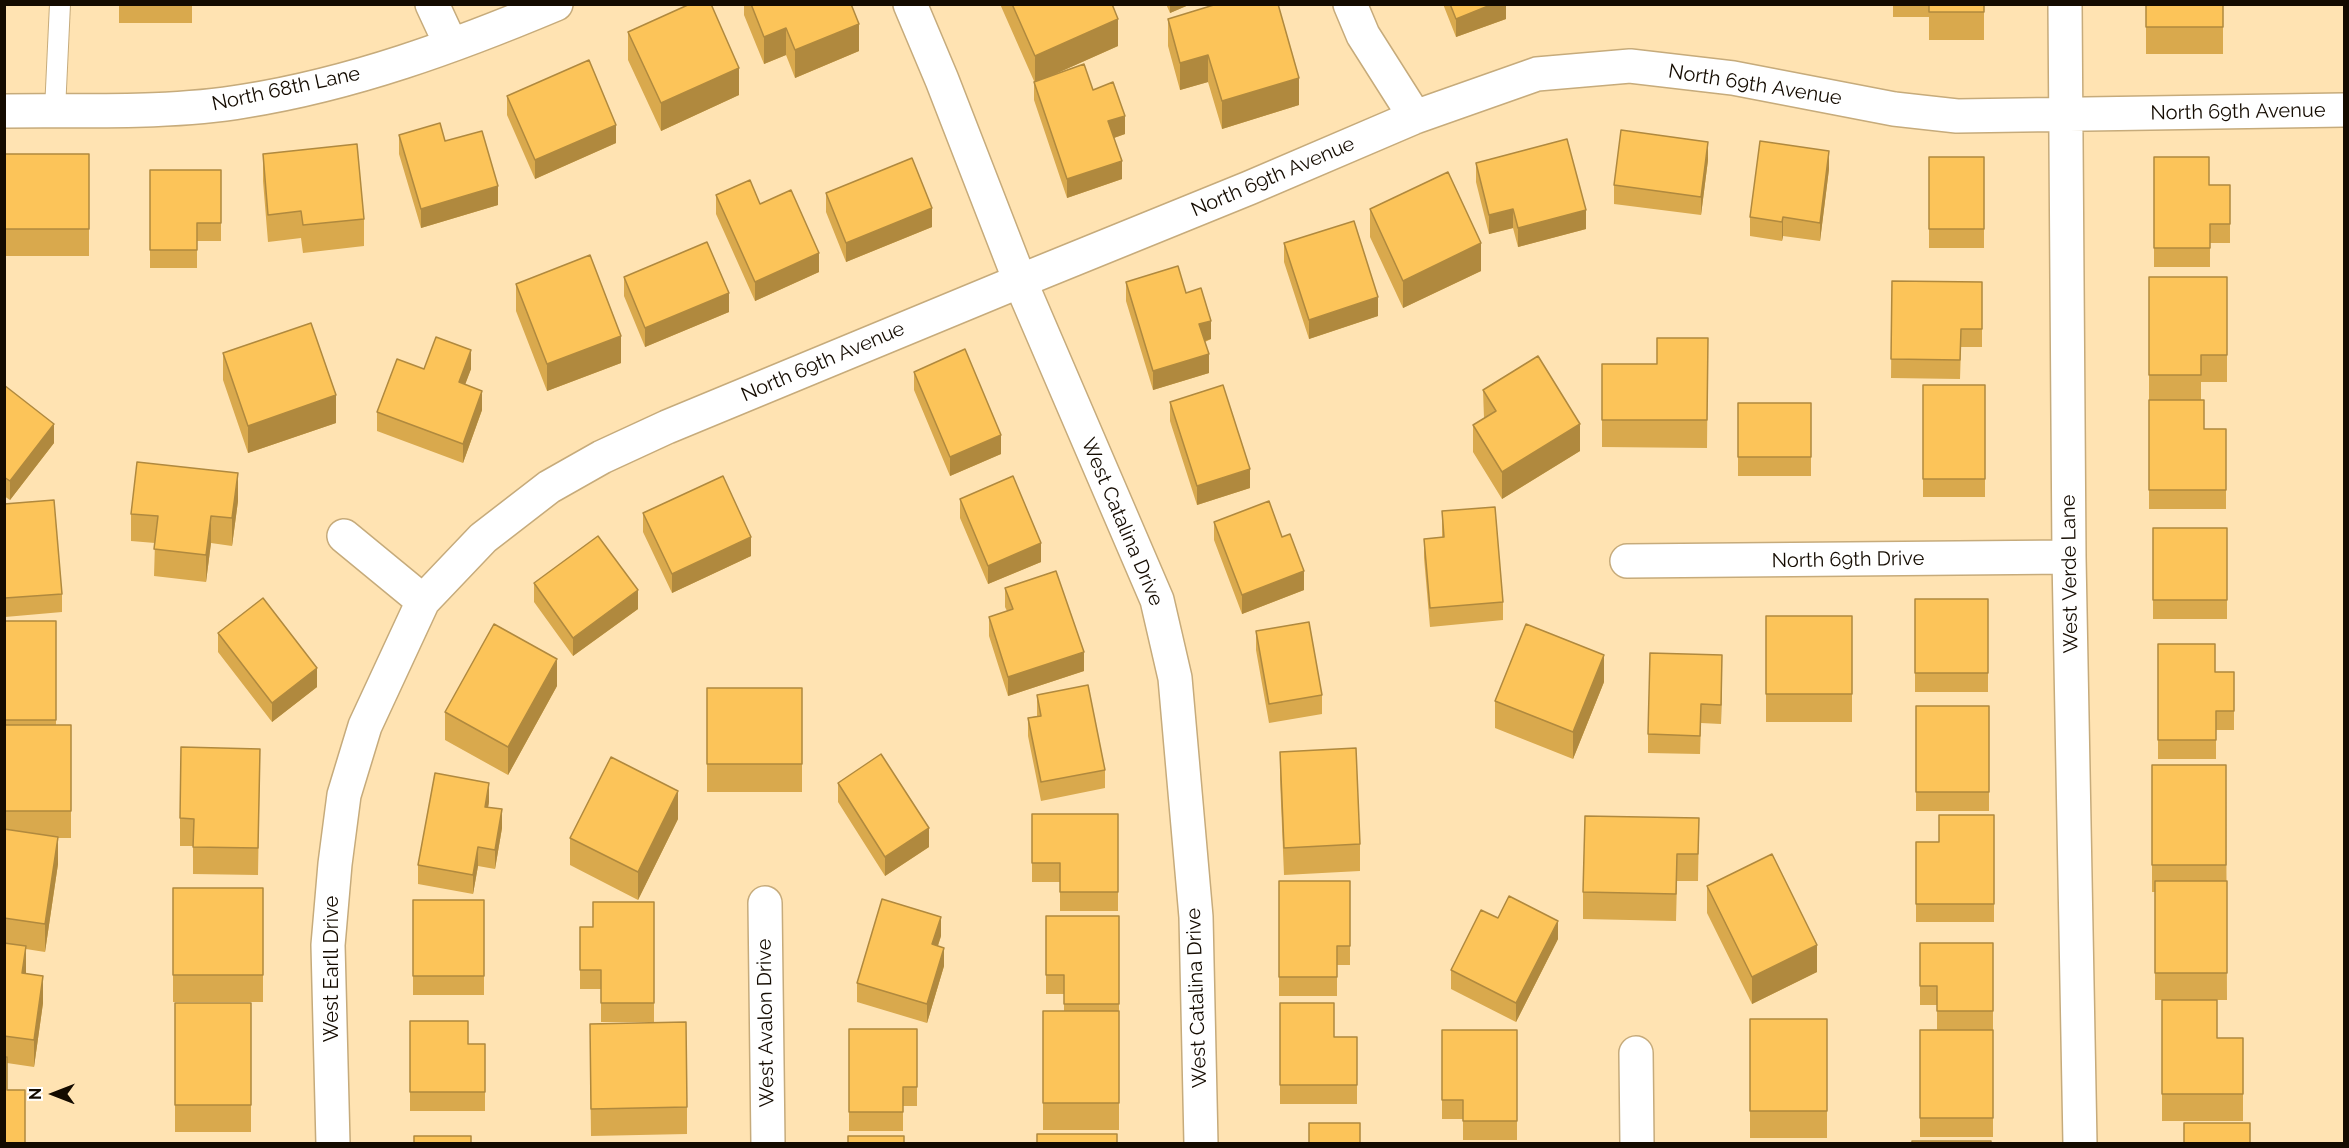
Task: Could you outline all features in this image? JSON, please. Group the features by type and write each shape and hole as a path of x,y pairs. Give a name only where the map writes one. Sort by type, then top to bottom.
{"street":[{"path":"432,4 451,45"},
{"name":"North 68th Lane","path":"4,111 196,107 244,102 347,79 451,45 556,4"},
{"name":"West Catalina Drive","path":"910,4 1020,281 1157,600 1175,678 1196,917 1201,1143"},
{"path":"1350,4 1363,35 1415,117"},
{"name":"West Verde Lane","path":"2065,4 2069,557 2080,1143"},
{"name":"North 69th Avenue","path":"364,726 423,601 483,538 549,487 602,457 668,427 1249,188 1415,117 1537,74 1630,66 1733,78 1915,111 1957,116 2344,110"},
{"path":"344,536 423,601"},
{"name":"North 69th Drive","path":"1627,561 2069,557"},
{"name":"West Earll Drive","path":"333,1143 328,945 344,795 364,726"},
{"name":"West Avalon Drive","path":"765,903 768,1143"},
{"path":"1636,1053 1637,1143"}],"lane":[{"path":"55,110 60,4"}],"building":[{"path":"690,4 711,4 739,68 661,103 628,32"},
{"path":"751,4 851,4 859,24 795,50 786,28 764,37"},
{"path":"1012,4 1112,4 1118,19 1035,56"},
{"path":"1217,4 1278,4 1299,78 1222,101 1208,55 1180,63 1168,19"},
{"path":"1450,4 1493,4 1456,19"},
{"path":"1929,4 1984,4 1984,12 1929,12"},
{"path":"2146,4 2223,4 2223,27 2146,27"},
{"path":"589,60 616,125 535,160 507,96"},
{"path":"1084,64 1093,90 1113,82 1125,116 1108,121 1122,161 1067,179 1034,82"},
{"path":"440,123 445,141 482,131 498,186 421,209 399,135"},
{"path":"1621,130 1708,142 1701,197 1614,185"},
{"path":"1567,139 1586,210 1518,228 1513,209 1489,215 1476,163"},
{"path":"1760,141 1829,151 1820,223 1783,217 1782,222 1750,217"},
{"path":"357,144 364,219 303,225 301,211 268,215 263,154"},
{"path":"4,154 89,154 89,229 4,229"},
{"path":"1929,157 1984,157 1984,229 1929,229"},
{"path":"2154,157 2209,157 2209,185 2230,185 2230,224 2210,224 2210,248 2154,248"},
{"path":"912,158 932,208 846,243 826,193"},
{"path":"150,170 221,170 221,223 197,223 197,250 150,250"},
{"path":"1448,172 1481,243 1403,281 1370,209"},
{"path":"750,180 760,204 791,190 819,253 755,282 716,195"},
{"path":"1354,221 1378,297 1309,320 1284,243"},
{"path":"707,242 729,293 645,328 624,277"},
{"path":"590,255 621,336 547,364 516,284"},
{"path":"1178,266 1186,293 1201,288 1211,321 1199,324 1209,354 1153,371 1126,282"},
{"path":"2149,277 2227,277 2227,355 2201,355 2201,375 2149,375"},
{"path":"1892,281 1982,282 1982,329 1961,329 1960,360 1891,359"},
{"path":"311,323 336,395 248,426 223,353"},
{"path":"436,337 471,350 459,382 482,391 463,444 377,412 397,359 424,369"},
{"path":"1657,338 1708,338 1707,420 1602,420 1602,364 1657,364"},
{"path":"965,349 1001,435 950,457 914,372"},
{"path":"1538,356 1580,424 1502,472 1473,425 1496,411 1483,390"},
{"path":"4,385 54,424 10,481 4,477"},
{"path":"1223,385 1250,469 1197,486 1170,402"},
{"path":"1923,385 1985,385 1985,479 1923,479"},
{"path":"2149,400 2204,400 2204,429 2226,429 2226,490 2149,490"},
{"path":"1738,403 1811,403 1811,457 1738,457"},
{"path":"137,462 238,473 232,518 211,516 206,555 154,549 158,516 131,514"},
{"path":"723,476 751,537 672,574 643,513"},
{"path":"1013,476 1041,543 988,566 960,499"},
{"path":"54,500 62,594 5,598 4,504"},
{"path":"1269,501 1282,537 1290,534 1304,571 1242,595 1214,522"},
{"path":"1495,507 1503,602 1430,608 1424,539 1444,537 1442,511"},
{"path":"2153,528 2227,528 2227,600 2153,600"},
{"path":"598,536 638,590 573,638 534,583"},
{"path":"1056,571 1084,652 1008,677 989,617 1013,609 1005,588"},
{"path":"263,598 317,668 272,703 218,633"},
{"path":"1915,599 1988,599 1988,673 1915,673"},
{"path":"1766,616 1852,616 1852,694 1766,694"},
{"path":"4,621 56,621 56,720 4,720"},
{"path":"1309,622 1322,695 1269,704 1256,631"},
{"path":"494,624 557,659 508,747 445,712"},
{"path":"1526,624 1604,655 1573,732 1495,701"},
{"path":"2158,644 2215,644 2215,672 2234,672 2234,711 2216,711 2216,740 2158,740"},
{"path":"1650,653 1722,655 1721,705 1701,704 1700,736 1648,734"},
{"path":"1088,685 1105,770 1041,782 1028,718 1041,716 1037,695"},
{"path":"707,688 802,688 802,764 707,764"},
{"path":"1916,706 1989,706 1989,792 1916,792"},
{"path":"4,725 71,725 71,811 4,811"},
{"path":"181,747 260,749 258,848 193,847 194,819 180,818"},
{"path":"1356,748 1360,844 1284,848 1280,752"},
{"path":"881,754 929,828 885,857 838,783"},
{"path":"611,757 678,791 638,872 570,838"},
{"path":"2152,765 2226,765 2226,865 2152,865"},
{"path":"435,773 489,783 485,807 502,809 495,850 478,847 473,875 418,865"},
{"path":"1032,814 1118,814 1118,892 1060,892 1060,863 1032,863"},
{"path":"1939,815 1994,815 1994,904 1916,904 1916,842 1939,842"},
{"path":"1585,816 1699,818 1698,854 1677,854 1676,894 1583,892"},
{"path":"4,829 58,837 45,924 4,918"},
{"path":"1772,854 1817,945 1752,977 1707,886"},
{"path":"1279,881 1350,881 1350,946 1337,946 1337,977 1279,977"},
{"path":"2155,881 2227,881 2227,973 2155,973"},
{"path":"173,888 263,888 263,975 173,975"},
{"path":"1509,896 1558,921 1516,1003 1451,970 1481,910 1498,918"},
{"path":"882,899 941,917 932,944 944,948 927,1004 857,983"},
{"path":"413,900 484,900 484,976 413,976"},
{"path":"593,902 654,902 654,1003 601,1003 601,970 580,970 580,927 593,927"},
{"path":"1046,916 1119,916 1119,1004 1064,1004 1064,975 1046,975"},
{"path":"4,943 26,946 22,973 43,976 34,1040 4,1036"},
{"path":"1920,943 1993,943 1993,1011 1937,1011 1937,986 1920,986"},
{"path":"2162,1000 2217,1000 2217,1038 2243,1038 2243,1094 2162,1094"},
{"path":"175,1003 251,1003 251,1105 175,1105"},
{"path":"1280,1003 1334,1003 1334,1037 1357,1037 1357,1085 1280,1085"},
{"path":"1043,1011 1119,1011 1119,1103 1043,1103"},
{"path":"1750,1019 1827,1019 1827,1111 1750,1111"},
{"path":"410,1021 468,1021 468,1044 485,1044 485,1092 410,1092"},
{"path":"686,1022 687,1107 591,1109 590,1024"},
{"path":"849,1029 917,1029 917,1087 903,1087 903,1112 849,1112"},
{"path":"1442,1030 1517,1030 1517,1121 1463,1121 1463,1100 1442,1100"},
{"path":"1920,1030 1993,1030 1993,1118 1920,1118"},
{"path":"4,1057 7,1057 7,1090 25,1090 25,1143 4,1143"},
{"path":"1309,1123 1360,1123 1360,1143 1309,1143"},
{"path":"2184,1123 2250,1123 2250,1143 2184,1143"},
{"path":"1037,1134 1117,1134 1117,1143 1037,1143"},
{"path":"414,1136 471,1136 471,1143 414,1143"},
{"path":"848,1136 904,1136 904,1143 848,1143"},
{"path":"1912,1141 1991,1141 1991,1143 1912,1143"}]}
